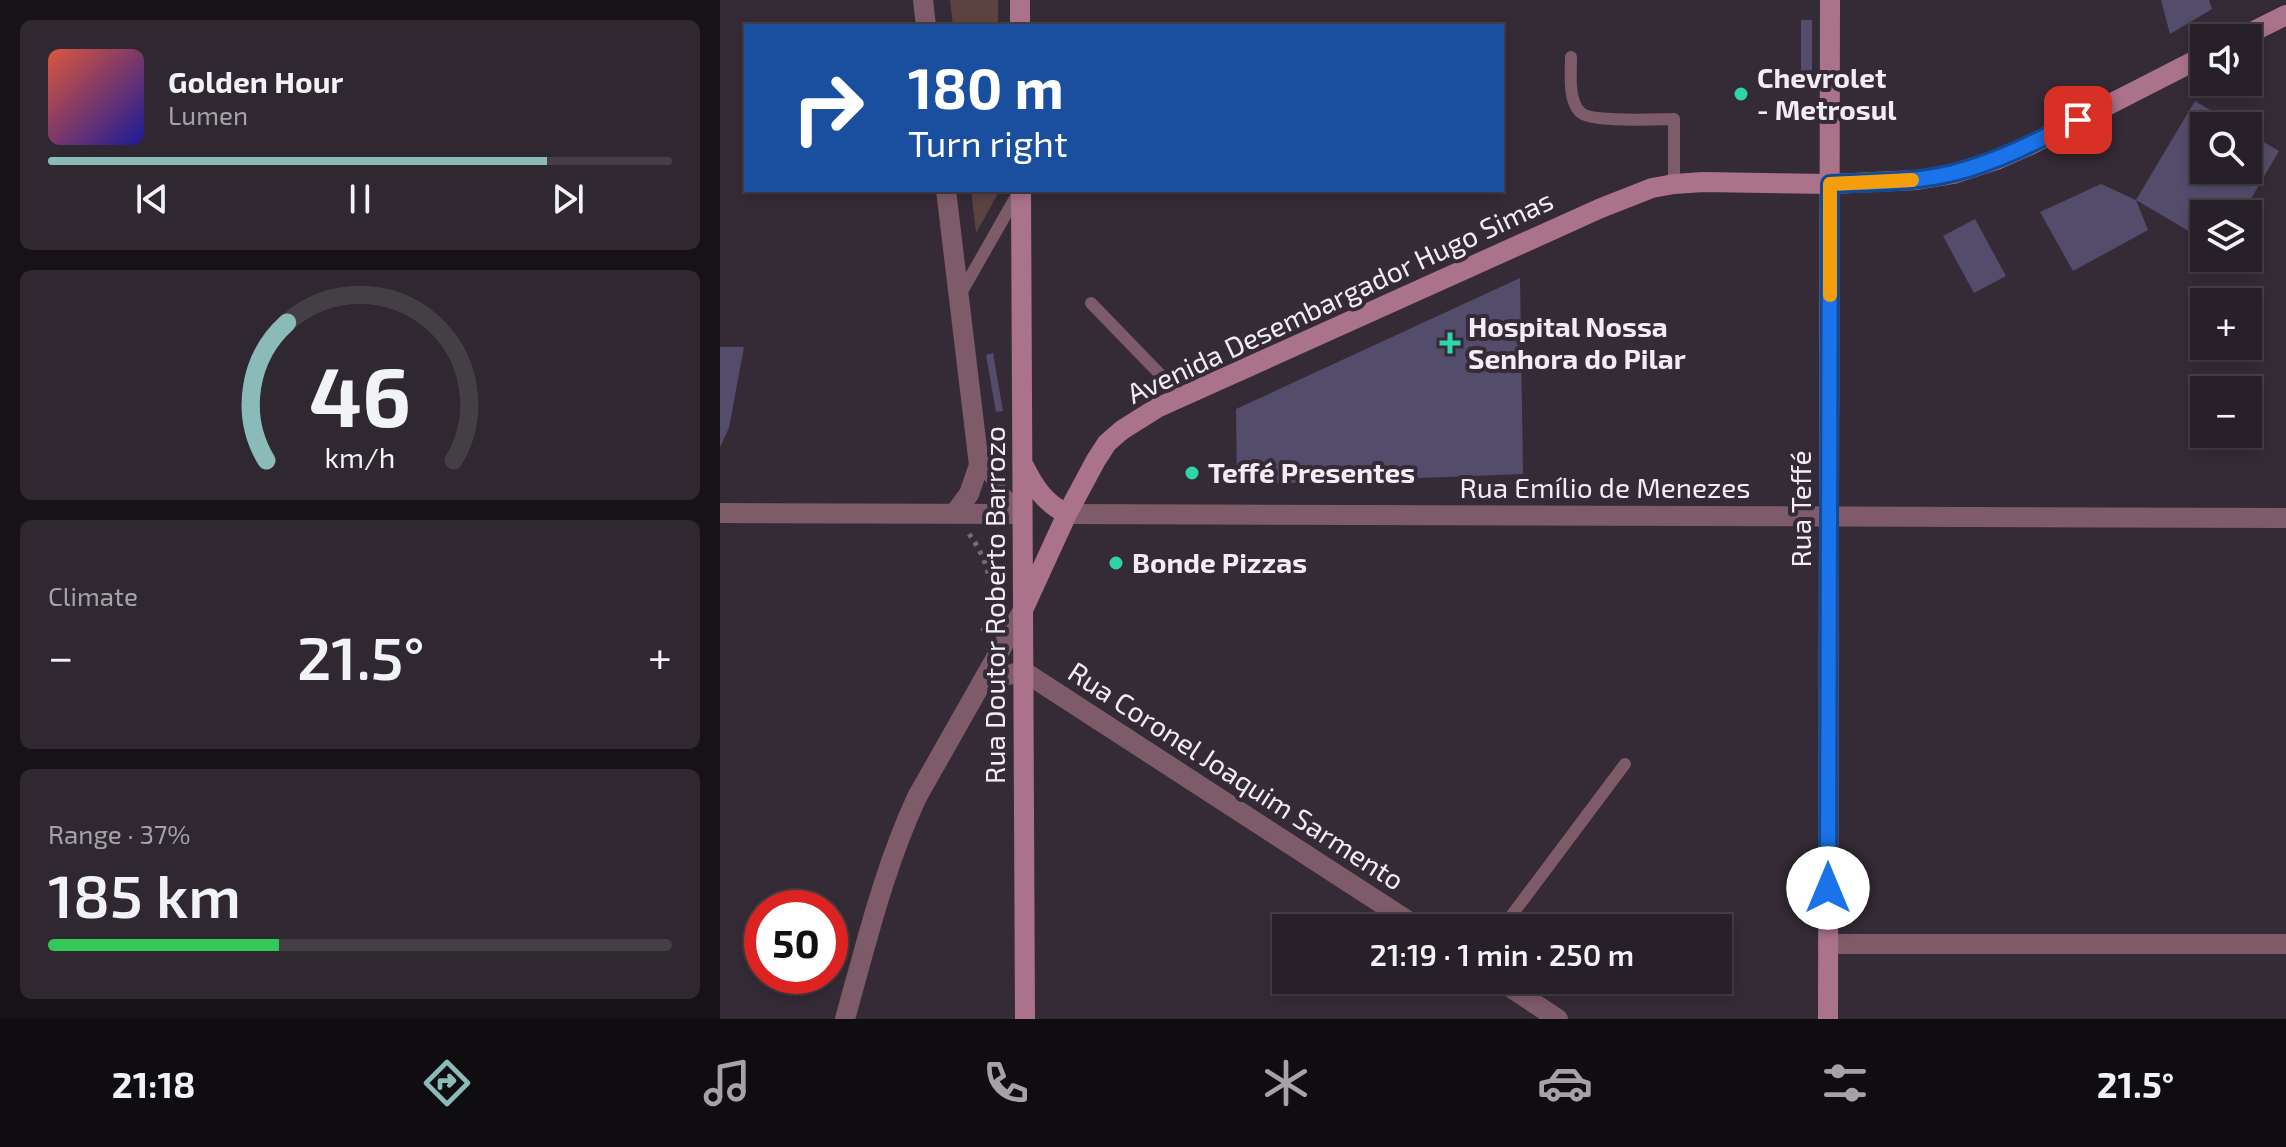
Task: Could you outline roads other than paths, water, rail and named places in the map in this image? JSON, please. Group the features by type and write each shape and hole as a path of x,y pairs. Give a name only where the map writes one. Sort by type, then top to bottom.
{"main road":[{"path":"1020,0 1020,24"},
{"name":"Rua Teffé","path":"1828,1019 1830,0"},
{"path":"2266,25 2274,0"},
{"path":"2262,27 2286,15"},
{"name":"Avenida Desembargador Hugo Simas","path":"1023,610 1067,514 1107,443 1136,420 1182,397 1601,208 1652,188 1703,182 1830,184 1917,180 1953,174 2030,145 2190,63"},
{"name":"Rua Doutor Roberto Barrozo","path":"1020,192 1025,1019"},
{"path":"1022,463 1043,498 1067,514"}],"street":[{"path":"923,0 926,24"},
{"path":"946,192 979,465 969,494 954,514"},
{"path":"720,513 1022,514"},
{"name":"Rua Emílio de Menezes","path":"1067,514 2286,518"},
{"name":"Avenida Desembargador Hugo Simas","path":"845,1019 882,887 903,827 1023,610"},
{"path":"982,682 1023,671"},
{"name":"Rua Coronel Joaquim Sarmento","path":"1023,671 1397,914"},
{"path":"1828,944 2286,944"},
{"path":"1520,994 1558,1019"}],"lane":[{"path":"1571,57 1572,96 1580,113 1593,118 1674,119 1674,184"},
{"path":"958,297 1019,192"},
{"path":"1091,303 1182,397"},
{"path":"979,465 1022,514"},
{"path":"1512,914 1625,764"}],"place":[{"name":"Chevrolet - Metrosul","path":"1741,94"},
{"name":"Hospital Nossa Senhora do Pilar","path":"1450,343"},
{"name":"Teffé Presentes","path":"1192,473"},
{"name":"Bonde Pizzas","path":"1116,563"}]}
